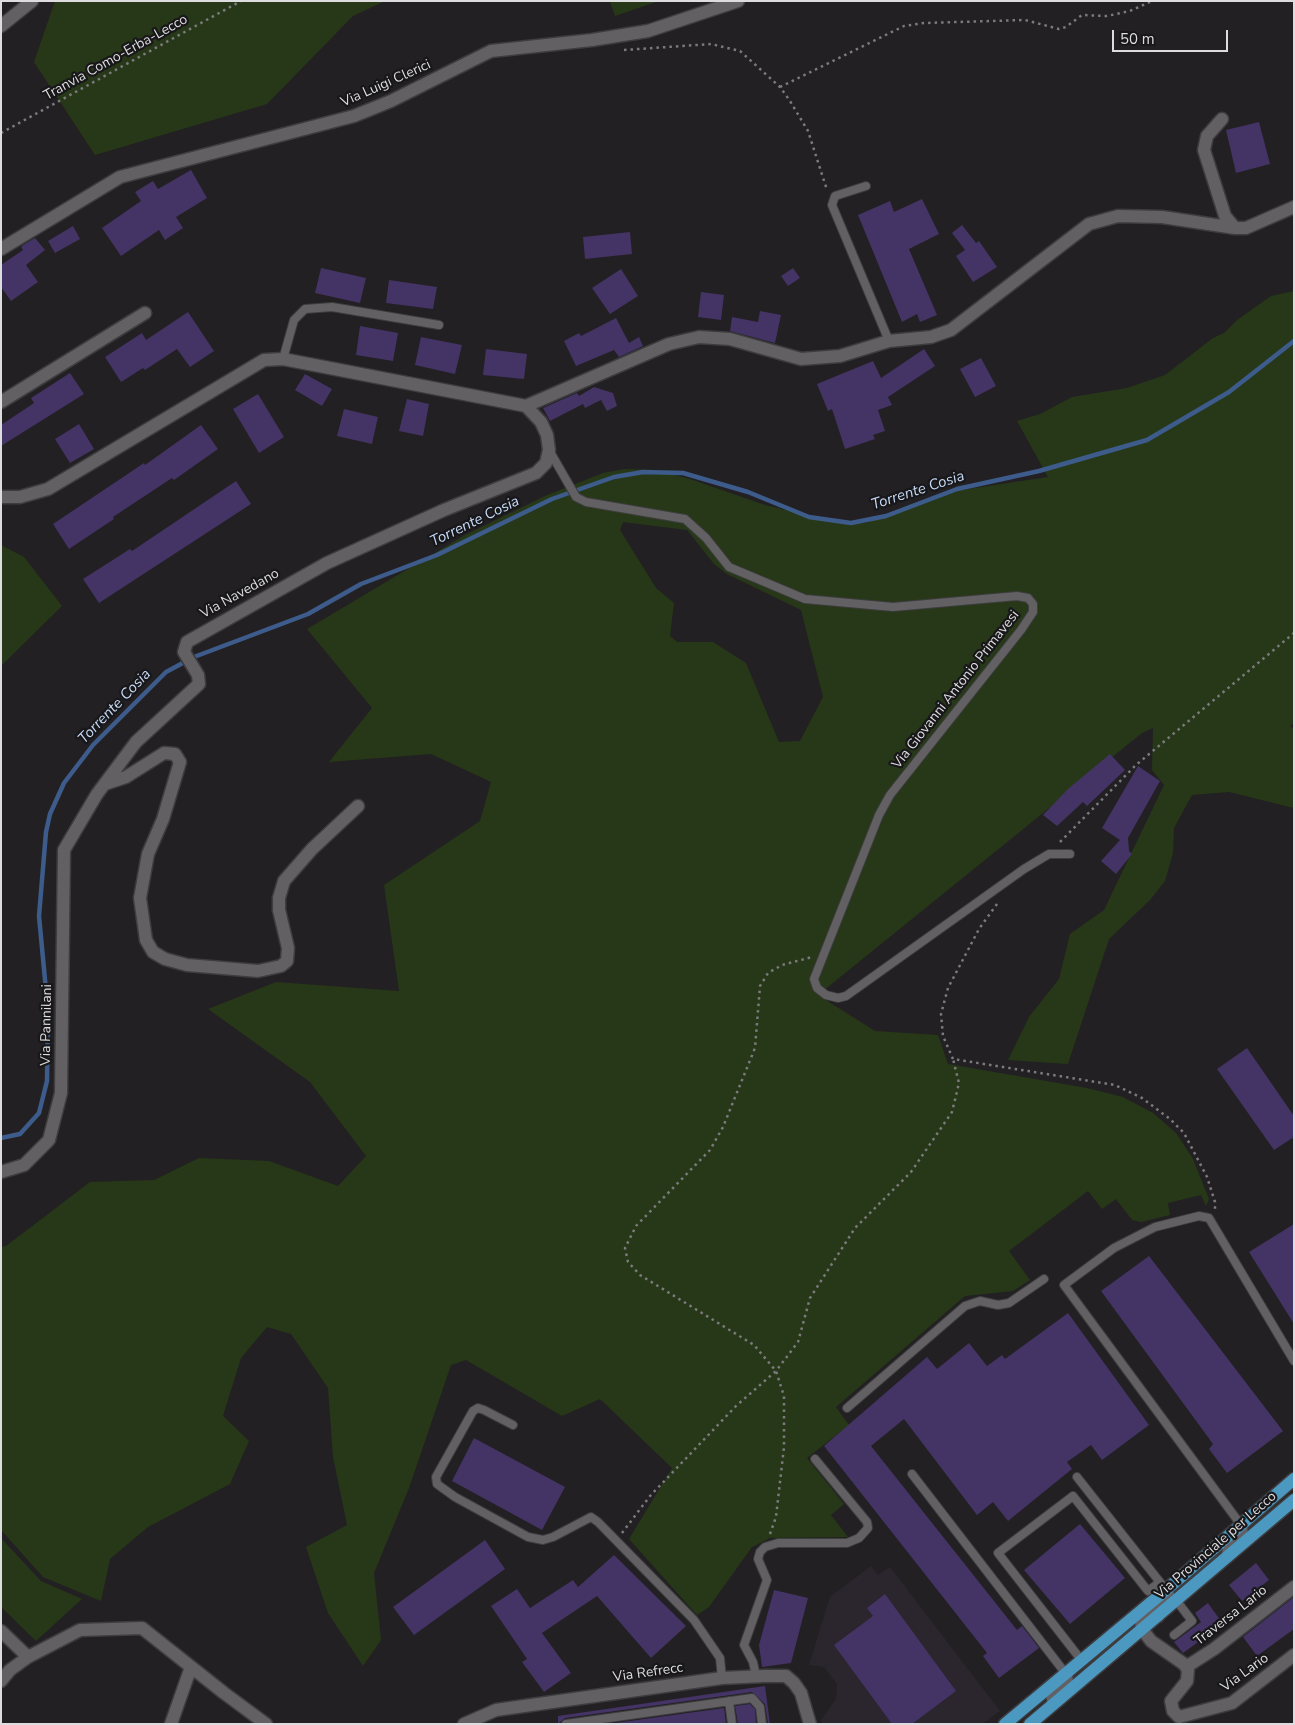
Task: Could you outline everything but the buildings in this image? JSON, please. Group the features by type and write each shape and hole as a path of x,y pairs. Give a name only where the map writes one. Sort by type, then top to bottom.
{"main road":[{"name":"Via Provinciale per Lecco","path":"1005,1724 1147,1606 1163,1586 1242,1525 1294,1479"},
{"name":"Via Provinciale per Lecco","path":"1030,1724 1294,1500"}],"street":[{"path":"1,26 32,1"},
{"name":"Via Luigi Clerici","path":"1,249 120,177 354,116 391,101 491,50 592,40 648,31 738,1"},
{"path":"1222,119 1207,136 1204,150 1225,216 1236,228"},
{"path":"1,497 20,497 48,489 264,360 282,359 526,406 669,344 699,337 730,339 801,359 840,356 889,341 931,338 952,330 1089,224 1118,216 1162,217 1246,228 1294,207"},
{"path":"1,402 145,313"},
{"path":"526,406 541,422 547,435 549,450"},
{"name":"Via Navedano","path":"64,850 105,784 136,742 199,684 198,675 184,652 187,642 196,635 327,562 444,510 536,473 546,463 549,450"},
{"path":"105,784 126,776 164,753 175,754 180,762 163,819 148,854 140,898 146,940 153,952 165,959 187,966 258,971 281,966 287,961 288,948 279,910 279,898 284,881 312,850 358,806"},
{"name":"Via Pannilani","path":"1,1172 24,1165 49,1140 61,1093 64,850"},
{"path":"1228,1556 1229,1546 1242,1535 1242,1525"},
{"name":"Via Provinciale per Lecco","path":"1158,1616 1157,1607 1169,1597 1163,1586"},
{"name":"Traversa Lario","path":"1186,1667 1214,1649 1294,1587"},
{"name":"Via Provinciale per Lecco","path":"1142,1629 1141,1621 1150,1613 1147,1606"},
{"path":"1,1681 10,1670 28,1657 80,1630 142,1628 266,1724"},
{"path":"1142,1629 1151,1641 1186,1667"},
{"path":"1,1631 28,1657"},
{"name":"Via Lario","path":"1186,1667 1188,1674 1186,1681 1171,1701 1173,1710 1179,1717 1232,1703 1294,1656"},
{"path":"171,1724 191,1667"},
{"name":"Via Provinciale per Lecco","path":"1054,1703 1052,1694 1067,1682 1066,1674"},
{"name":"Via Refrecc","path":"464,1724 496,1710 722,1678 756,1676 786,1676 794,1683 801,1693 810,1724"}],"lane":[{"path":"866,186 835,196 832,205 889,341"},
{"path":"282,359 294,320 305,309 332,307 439,325"},
{"name":"Via Giovanni Antonio Primavesi","path":"549,450 576,497 586,502 685,519 706,538 729,567 805,599 893,607 1017,596 1028,598 1033,604 1033,612 1021,630 890,795 879,815 814,979 818,988 826,995 838,998 846,996 1000,886 1049,854"},
{"path":"1049,854 1070,854"},
{"path":"1242,1525 1064,1285 1114,1248 1156,1227 1200,1216 1209,1218 1294,1361"},
{"path":"847,1408 965,1306 980,1301 998,1305 1010,1303 1044,1279"},
{"path":"513,1425 478,1408 436,1477 437,1484 455,1497 528,1537 543,1540 553,1537 591,1517 694,1620 720,1658 722,1678"},
{"path":"756,1676 754,1662 744,1645 767,1580 758,1559 765,1547 778,1543 847,1543 859,1538 868,1528 867,1522 815,1459"},
{"path":"912,1474 1066,1674"},
{"path":"1078,1477 1163,1586 1148,1591 1073,1496 998,1553 1082,1661"},
{"path":"1174,1635 1192,1621 1176,1600"},
{"path":"566,1724 752,1698 757,1701 760,1707 762,1724"},
{"path":"729,1701 732,1724"}],"path":[{"path":"1,134 156,45 239,1"},
{"path":"780,87 904,26 924,23 1025,20 1059,29 1066,27 1082,15 1107,16 1130,12 1152,1"},
{"path":"616,50 711,44 740,51 780,87 808,131 832,205"},
{"path":"1049,854 1136,765 1294,633"},
{"path":"616,1540 664,1482 736,1406 776,1371 798,1342 810,1298 855,1228 911,1172 952,1112 959,1083 953,1059 943,1036 941,1014 948,988 979,930 1000,899 1000,886"},
{"path":"765,1547 776,1517 784,1447 784,1396 776,1371 754,1345 640,1275 628,1262 625,1248 636,1226 710,1150 723,1126 755,1048 760,986 768,973 782,964 824,954"},
{"path":"953,1059 1115,1085 1142,1098 1170,1119 1184,1133 1197,1154 1208,1177 1215,1202 1214,1226"}],"shaded area":[{"path":"871,1566 878,1575 890,1567 1000,1711 982,1724 823,1724 821,1720 836,1699 837,1684 824,1667 809,1665 830,1597"}],"green space":[{"path":"55,1 385,1 353,16 267,104 95,155 34,62"},
{"path":"610,1 659,1 615,16"},
{"path":"1294,291 1294,722 1290,727 1294,728 1294,808 1229,792 1192,795 1174,828 1173,853 1165,881 1150,900 1109,939 1068,1064 1008,1060 1029,1017 1059,979 1070,934 1104,910 1164,785 1152,770 1153,728 1142,733 818,995 875,1031 938,1035 948,1064 1087,1088 1123,1097 1153,1113 1176,1133 1193,1159 1209,1199 1206,1206 1201,1195 1168,1203 1170,1215 1141,1222 1132,1220 1116,1199 1102,1209 1088,1191 1009,1251 1030,1280 1013,1291 965,1296 836,1407 849,1425 807,1458 844,1504 831,1515 848,1537 770,1538 752,1547 709,1607 697,1615 629,1539 672,1468 600,1399 562,1416 466,1360 451,1365 409,1488 374,1573 381,1640 363,1666 328,1613 306,1547 347,1525 333,1457 328,1388 291,1334 267,1327 241,1358 223,1416 249,1441 230,1484 148,1527 110,1559 101,1601 43,1577 1,1530 1,1247 6,1246 90,1182 154,1180 199,1158 269,1161 338,1186 366,1156 310,1082 208,1009 276,982 399,991 384,885 480,821 491,782 431,754 329,762 372,708 307,629 465,535 545,496 603,473 625,469 656,470 690,479 765,505 841,522 865,523 955,491 1048,477 1017,421 1040,414 1072,397 1127,388 1165,375 1213,338 1224,333 1237,320 1271,296","holes":["623,522 687,530 714,564 727,574 801,610 823,697 800,741 779,742 746,663 713,642 677,642 670,636 674,603 656,588 620,530"]},
{"path":"1,545 24,557 62,606 1,666"},
{"path":"1,1538 41,1581 82,1599 36,1641 1,1607"}],"waterway":[{"name":"Torrente Cosia","path":"1,1138 20,1134 39,1113 47,1081 48,1012 39,916 46,832 50,814 64,783 93,745 166,672 194,657 308,614 361,584 437,555 552,499 614,477 643,472 683,473 748,492 809,517 851,523 886,516 957,489 1039,471 1147,440 1229,392 1294,341"}]}
